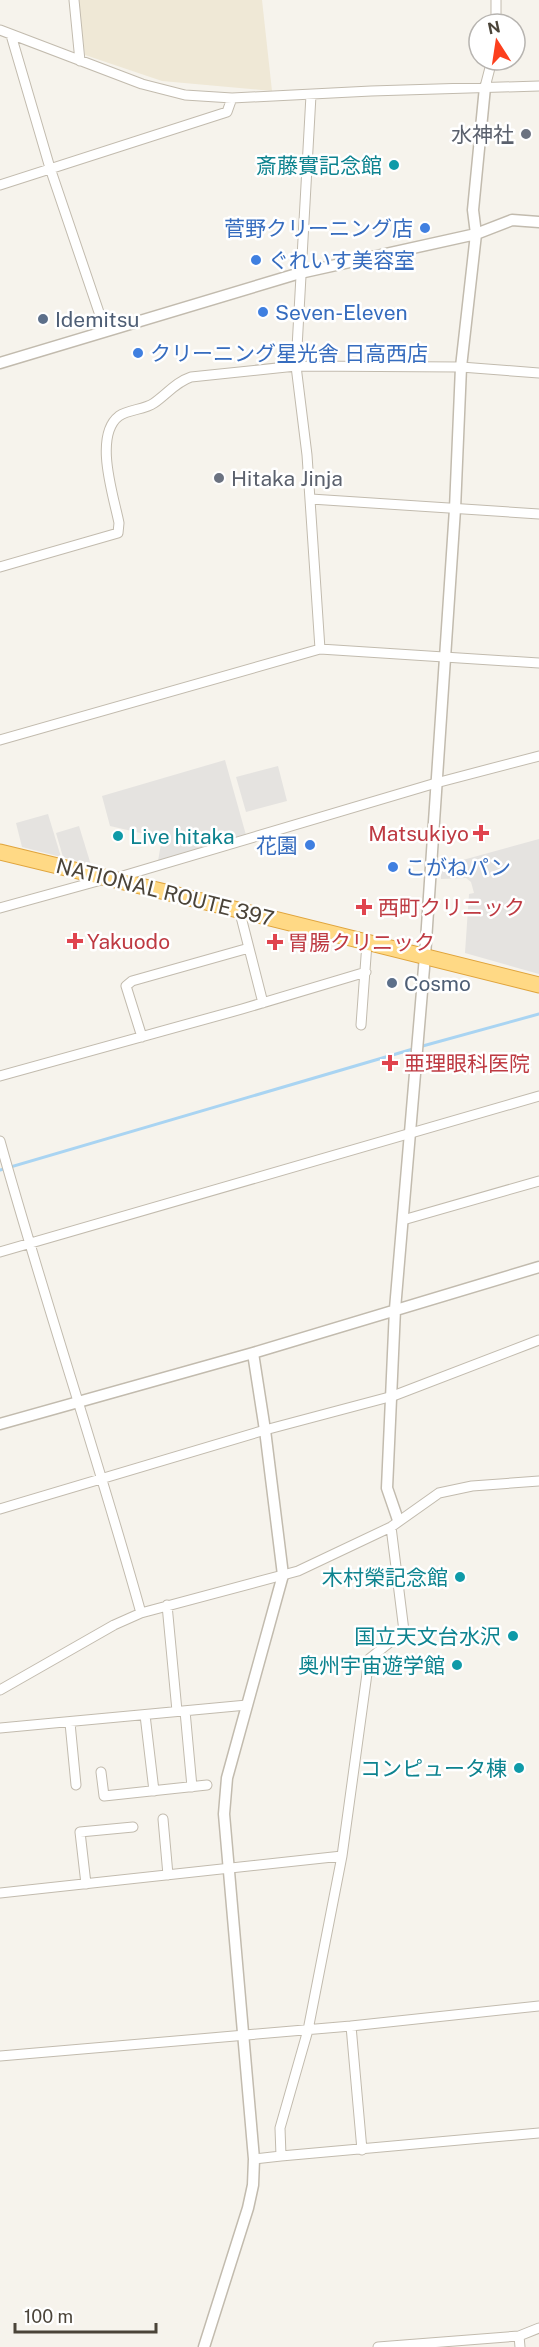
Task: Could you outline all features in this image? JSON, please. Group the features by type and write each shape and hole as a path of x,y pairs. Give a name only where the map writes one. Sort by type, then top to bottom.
{"highway":[{"name":"NATIONAL ROUTE 397","path":"0,852 239,909 539,985"}],"street":[{"path":"74,0 80,61"},
{"path":"0,30 142,84 185,95 232,98 539,86"},
{"path":"11,34 50,168 105,330"},
{"path":"281,2156 280,2128 308,2030 342,1856 369,1659 404,1631 394,1523 387,1488 393,1396 395,1309 425,956 461,367 476,234 474,210 485,87 489,72"},
{"path":"311,95 296,366 310,499 320,649"},
{"path":"0,185 226,112 232,98"},
{"path":"0,363 300,273 476,234 513,220 539,222"},
{"path":"0,567 118,533 119,523 105,456 108,437 113,425 119,416 152,405 181,381 191,377 296,366 461,367 539,373"},
{"path":"310,499 539,514"},
{"path":"0,740 320,649 539,663"},
{"path":"0,908 112,878 436,783 539,756"},
{"path":"239,909 263,1003"},
{"path":"361,1025 367,943"},
{"path":"142,1037 126,986 132,981 249,948"},
{"path":"0,1076 366,972"},
{"path":"0,1252 539,1096"},
{"path":"0,1141 141,1613"},
{"path":"403,1220 539,1181"},
{"path":"0,1424 253,1353 539,1267"},
{"path":"0,1509 393,1396 539,1340"},
{"path":"204,2347 248,2208 253,2185 254,2159 224,1814 227,1778 283,1575 253,1353"},
{"path":"0,1690 114,1625 141,1613 298,1571 394,1523 439,1493 452,1489 539,1481"},
{"path":"167,1605 192,1787"},
{"path":"0,1728 247,1705"},
{"path":"144,1715 154,1791"},
{"path":"70,1723 76,1785"},
{"path":"101,1772 104,1796 207,1785"},
{"path":"163,1819 168,1875"},
{"path":"86,1884 80,1832 133,1827"},
{"path":"0,1893 342,1856"},
{"path":"0,2056 308,2030 539,2006"},
{"path":"351,2026 362,2150"},
{"path":"254,2159 539,2133"},
{"path":"378,2347 519,2336 539,2328"},
{"path":"519,2336 520,2347"}],"shaded area":[{"path":"78,0 262,0 272,91 162,81 85,55"},
{"path":"225,760 246,835 158,861 162,838 110,826 102,796"},
{"path":"278,766 287,801 246,812 236,777"},
{"path":"48,814 61,857 22,847 16,823"},
{"path":"79,826 91,865 63,857 56,833"},
{"path":"539,839 539,974 465,953 469,894 474,893 471,882 466,878 441,879 441,866"}],"waterway":[{"path":"419,1047 539,1014"},
{"path":"0,1170 413,1049"}],"place":[{"name":"水神社","path":"526,134"},
{"name":"斎藤實記念館","path":"394,165"},
{"name":"菅野クリーニング店","path":"425,228"},
{"name":"ぐれいす美容室","path":"256,260"},
{"name":"Seven-Eleven","path":"263,312"},
{"name":"Idemitsu","path":"43,319"},
{"name":"クリーニング星光舎 日高西店","path":"138,353"},
{"name":"Hitaka Jinja","path":"219,478"},
{"name":"Matsukiyo","path":"481,833"},
{"name":"Live hitaka","path":"118,836"},
{"name":"花園","path":"310,845"},
{"name":"こがねパン","path":"393,867"},
{"name":"西町クリニック","path":"364,907"},
{"name":"Yakuodo","path":"75,941"},
{"name":"胃腸クリニック","path":"275,942"},
{"name":"Cosmo","path":"392,983"},
{"name":"亜理眼科医院","path":"390,1063"},
{"name":"木村榮記念館","path":"460,1577"},
{"name":"国立天文台水沢","path":"513,1636"},
{"name":"奥州宇宙遊学館","path":"457,1665"},
{"name":"コンピュータ棟","path":"519,1768"}]}
